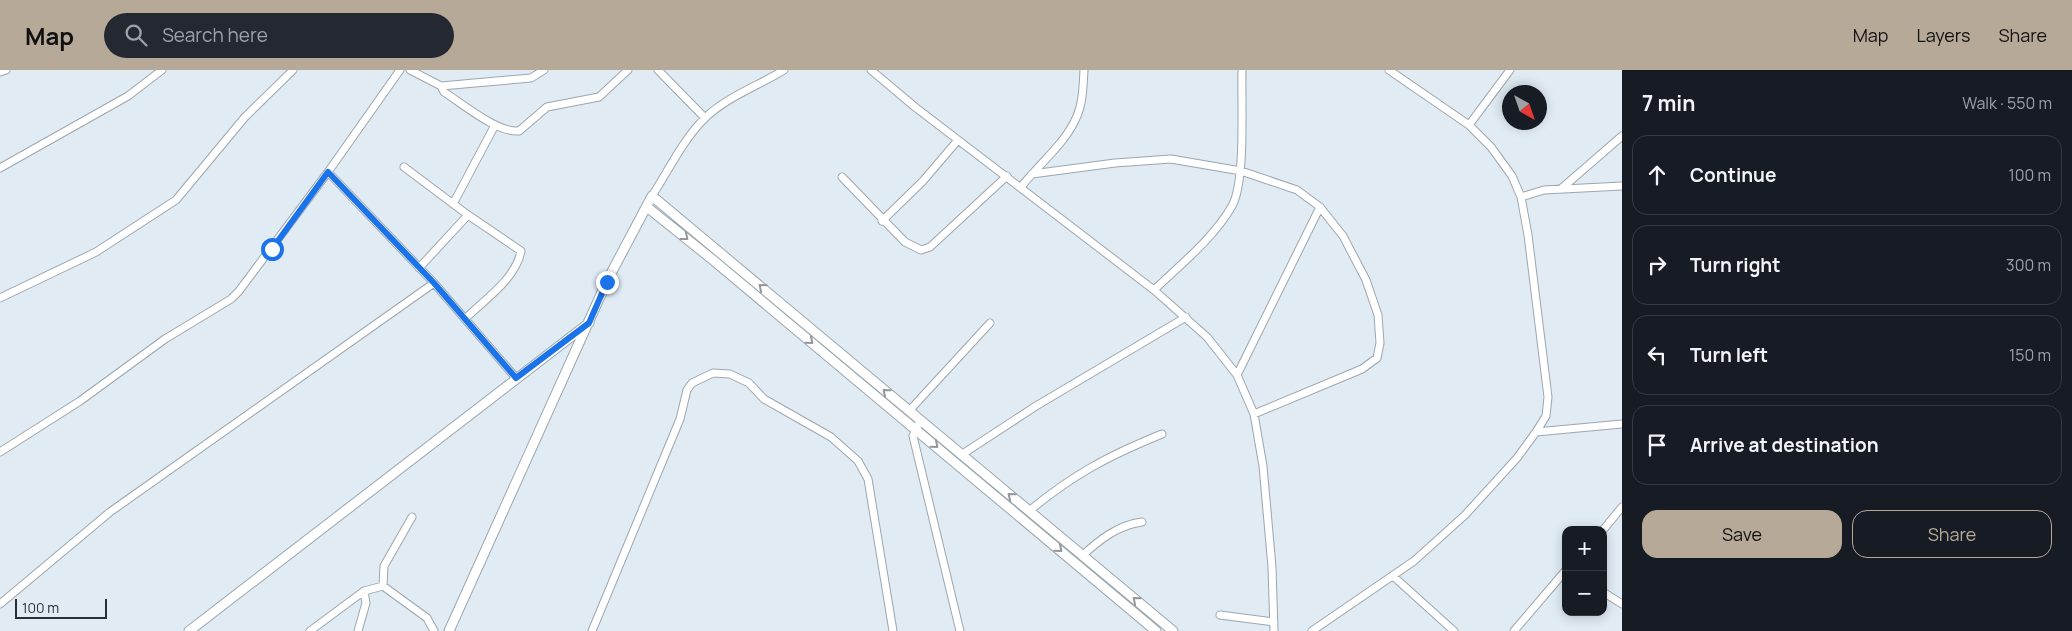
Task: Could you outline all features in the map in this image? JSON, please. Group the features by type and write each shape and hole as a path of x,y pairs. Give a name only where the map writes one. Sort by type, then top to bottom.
{"street":[{"path":"0,72 6,70"},
{"path":"0,168 128,96 162,70"},
{"path":"0,298 96,252 176,200 245,117 293,70"},
{"path":"0,452 80,401 165,339 231,299 272,249 400,70"},
{"path":"410,70 441,86 531,78 544,70"},
{"path":"441,86 444,92 495,126 519,131 547,107 598,98 628,70"},
{"path":"658,70 705,118"},
{"path":"449,631 607,282 652,196 687,140 705,118 729,100 784,70"},
{"path":"871,70 958,140 1154,290 1207,337 1237,375 1254,414 1264,466 1274,631"},
{"path":"1021,188 1062,140 1077,118 1082,101 1084,70"},
{"path":"1154,290 1209,237 1233,205 1241,170 1242,70"},
{"path":"1312,631 1414,561 1465,514 1517,458 1546,416 1548,397 1539,312 1521,197 1512,176 1491,147 1469,124 1389,70"},
{"path":"1469,124 1510,70"},
{"path":"453,204 495,126"},
{"path":"1562,188 1622,136"},
{"path":"882,221 923,182 958,140"},
{"path":"1032,174 1115,163 1171,159 1241,170 1297,190 1320,207 1342,236 1366,280 1378,315 1380,343 1376,358 1362,369 1254,414"},
{"path":"404,167 468,215 521,251 515,266 500,286 465,319"},
{"path":"328,172 434,283 516,378"},
{"path":"842,177 904,242 921,250 930,247 1007,176"},
{"path":"1521,197 1562,188 1622,186"},
{"path":"652,196 1173,631"},
{"path":"647,207 713,260 1156,631"},
{"path":"1237,375 1320,207"},
{"path":"419,268 468,215"},
{"path":"0,604 110,512 434,283"},
{"path":"961,455 1029,410 1186,317"},
{"path":"189,631 589,323"},
{"path":"909,411 990,323"},
{"path":"592,631 680,419 687,390 692,383 713,373 730,374 748,384 764,399 830,437 858,461 868,480 893,631"},
{"path":"920,420 913,436 960,631"},
{"path":"1536,432 1622,424"},
{"path":"1029,510 1062,484 1093,465 1162,434"},
{"path":"1606,526 1622,507"},
{"path":"383,586 384,566 412,517"},
{"path":"1082,556 1098,541 1116,531 1142,522"},
{"path":"1514,631 1565,571"},
{"path":"1393,576 1454,631"},
{"path":"310,631 364,591 383,586"},
{"path":"383,586 427,618 434,631"},
{"path":"358,631 366,604 364,591"},
{"path":"1607,595 1622,604"},
{"path":"1220,616 1274,622"}],"route":[{"path":"272,249 328,172 434,283 516,378 589,323 607,282"}]}
